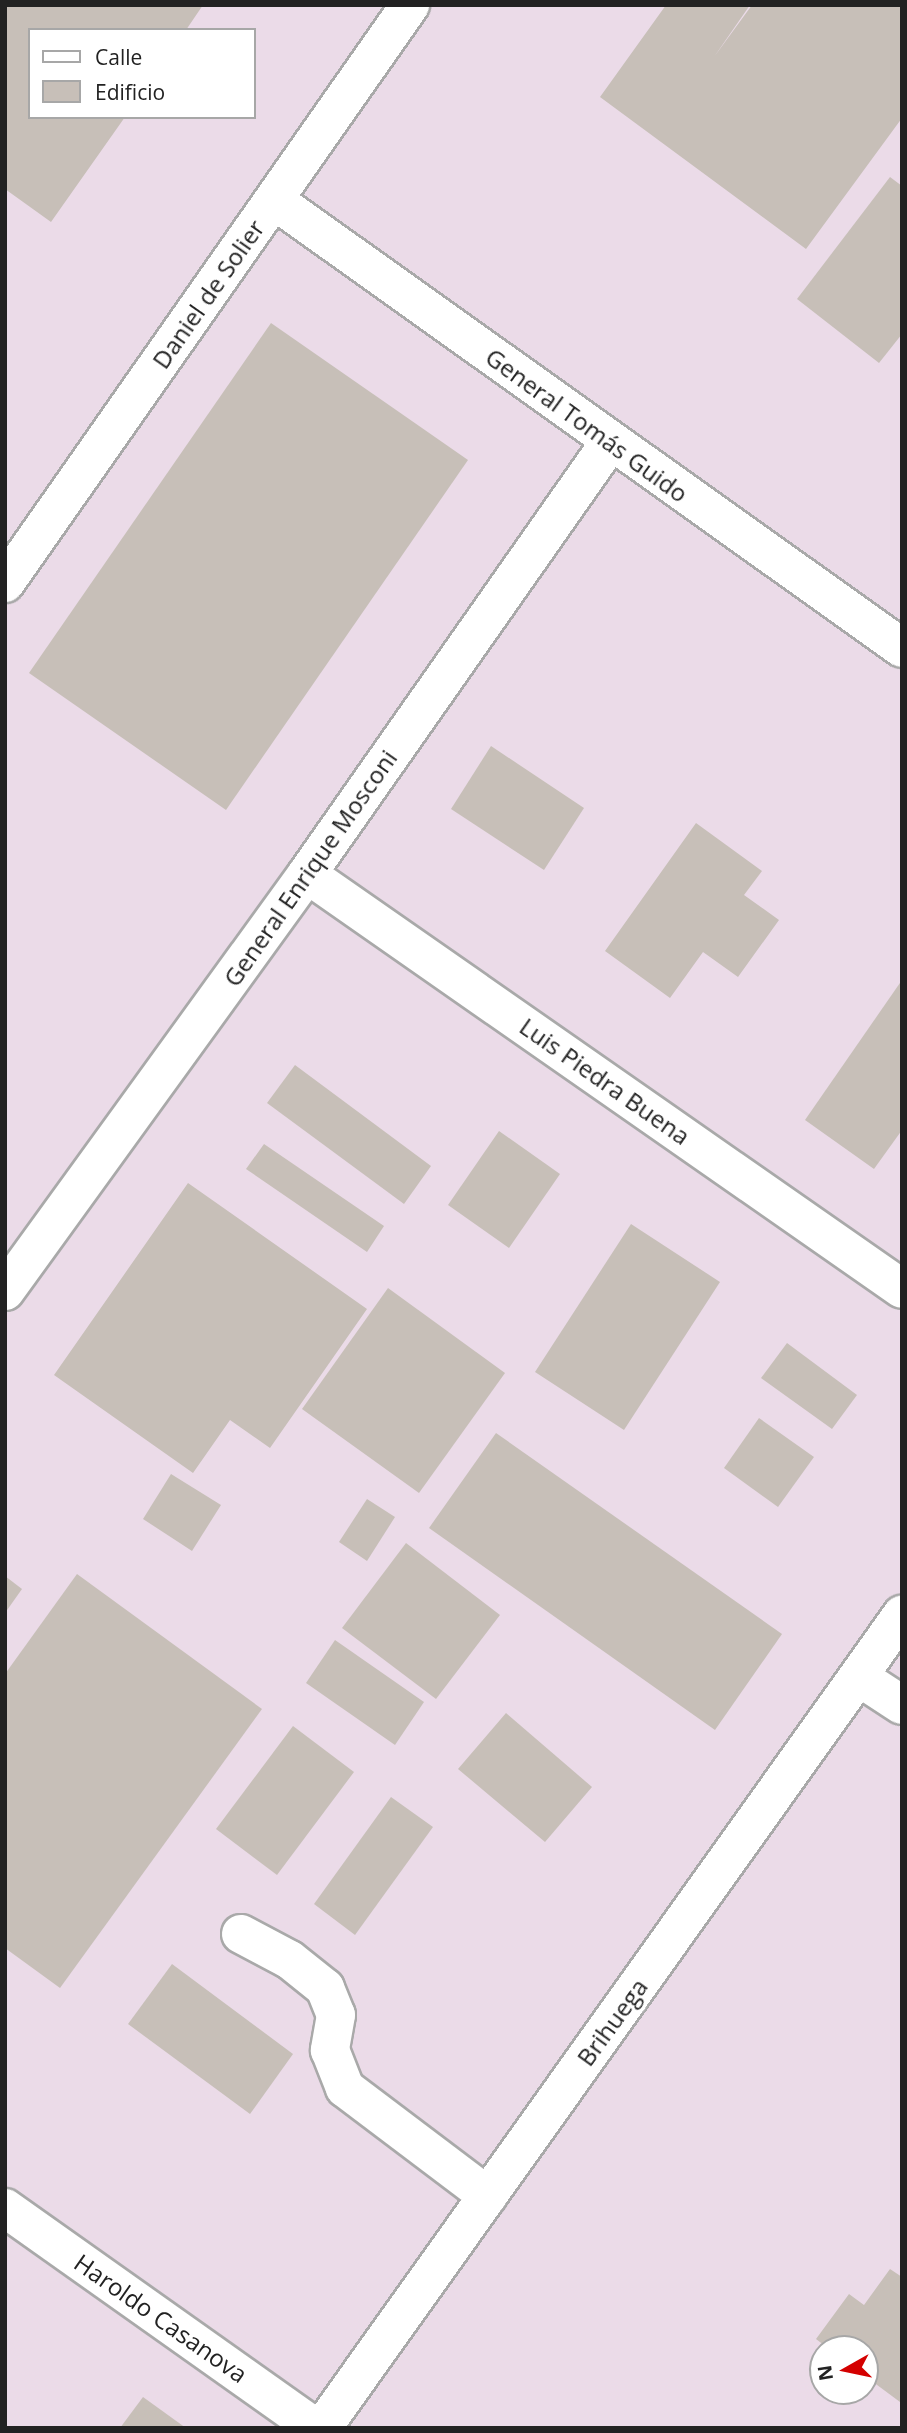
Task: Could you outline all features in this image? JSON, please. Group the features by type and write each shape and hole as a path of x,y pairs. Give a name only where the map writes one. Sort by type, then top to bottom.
{"street":[{"name":"Daniel de Solier","path":"5,583 410,5"},
{"name":"General Tomás Guido","path":"274,200 902,648"},
{"name":"General Enrique Mosconi","path":"5,1291 307,874 610,442"},
{"name":"Luis Piedra Buena","path":"307,874 902,1289"},
{"name":"Brihuega","path":"322,2428 902,1615"},
{"path":"859,1677 902,1705"},
{"path":"241,1934 290,1960 325,1988 336,2015 330,2050 345,2088 488,2196"},
{"name":"Haroldo Casanova","path":"5,2208 316,2428"}],"shaded area":[{"path":"5,5 902,5 902,2428 5,2428"}],"building":[{"path":"5,5 203,5 187,28 28,28 28,119 124,119 51,222 5,189"},
{"path":"666,5 750,5 714,57 752,5 902,5 902,118 806,249 600,97"},
{"path":"890,177 902,186 902,334 879,363 797,299"},
{"path":"271,323 468,460 226,810 29,673"},
{"path":"491,746 584,808 544,870 451,809"},
{"path":"696,823 762,871 744,895 779,920 738,977 703,952 670,998 605,951"},
{"path":"902,980 902,1130 874,1169 805,1120"},
{"path":"295,1065 431,1166 404,1204 267,1103"},
{"path":"499,1131 560,1174 509,1248 448,1205"},
{"path":"264,1144 384,1226 367,1252 246,1169"},
{"path":"188,1183 367,1309 270,1448 230,1420 193,1473 54,1375"},
{"path":"631,1224 720,1282 624,1430 535,1372"},
{"path":"388,1288 505,1373 419,1493 302,1409"},
{"path":"787,1343 857,1395 832,1429 761,1378"},
{"path":"759,1418 814,1457 778,1507 724,1468"},
{"path":"496,1433 782,1634 715,1730 429,1528"},
{"path":"171,1474 221,1505 192,1551 143,1519"},
{"path":"367,1499 395,1517 367,1561 339,1542"},
{"path":"406,1543 500,1615 436,1699 342,1628"},
{"path":"77,1574 262,1709 60,1988 5,1948 5,1674"},
{"path":"5,1576 22,1589 5,1613"},
{"path":"335,1640 424,1702 395,1745 306,1683"},
{"path":"506,1713 592,1787 545,1842 458,1769"},
{"path":"293,1726 354,1772 277,1875 216,1829"},
{"path":"391,1797 433,1827 355,1935 314,1904"},
{"path":"172,1964 293,2054 250,2114 128,2024"},
{"path":"890,2269 902,2277 900,2402 879,2386 879,2335 819,2335 849,2294 864,2305"},
{"path":"143,2397 186,2428 120,2428"}]}
